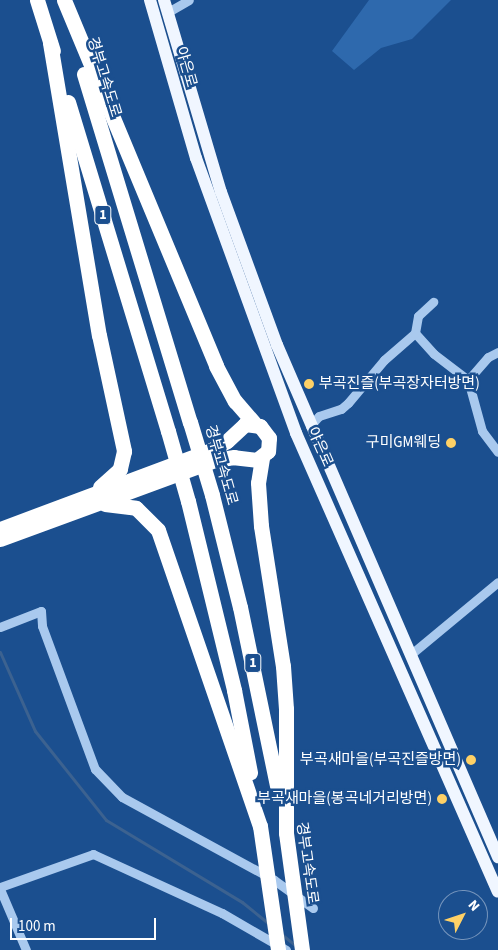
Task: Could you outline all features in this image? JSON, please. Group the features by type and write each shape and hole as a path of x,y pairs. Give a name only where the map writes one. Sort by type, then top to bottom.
{"highway":[{"name":"1","path":"38,0 188,501 234,690 260,826 278,950"},
{"path":"0,539 19,527 215,460 234,458 251,462 262,458 268,451 269,438 264,429 255,424 235,401 216,366 63,0"},
{"name":"경부고속도로","path":"63,0 212,495 240,607 286,834 302,950"},
{"path":"50,43 99,335 124,451 123,462 115,475 88,502"},
{"path":"88,502 210,450 227,441 240,426 255,424"},
{"path":"262,458 258,483 261,526 285,700 286,834"},
{"path":"88,502 136,508 158,530 260,826"},
{"path":"0,529 19,527"}],"main road":[{"name":"야은로","path":"150,0 196,158 296,433 498,892"},
{"name":"야은로","path":"166,6 244,261 310,426 498,857"}],"street":[{"path":"166,6 189,0"},
{"path":"310,426 319,416 341,409 384,360 415,333 418,316 433,302"},
{"path":"415,333 434,354 468,380 482,432 498,452"},
{"path":"468,380 488,357 498,352"},
{"path":"410,655 498,582"},
{"path":"0,628 42,612 42,626 95,769 122,797 274,880 313,908"},
{"path":"26,950 0,888 93,854 222,913 286,950"},
{"path":"487,866 498,857"}],"shaded area":[{"path":"369,0 451,0 412,39 381,48 354,70 332,51"}],"waterway":[{"path":"0,652 35,731 106,820 242,902 268,923"},
{"path":"280,933 295,945"}],"place":[{"name":"부곡진즐(부곡장자터방면)","path":"309,384"},
{"name":"구미GM웨딩","path":"451,443"},
{"name":"부곡새마을(부곡진즐방면)","path":"471,760"},
{"name":"부곡새마을(봉곡네거리방면)","path":"442,799"}]}
